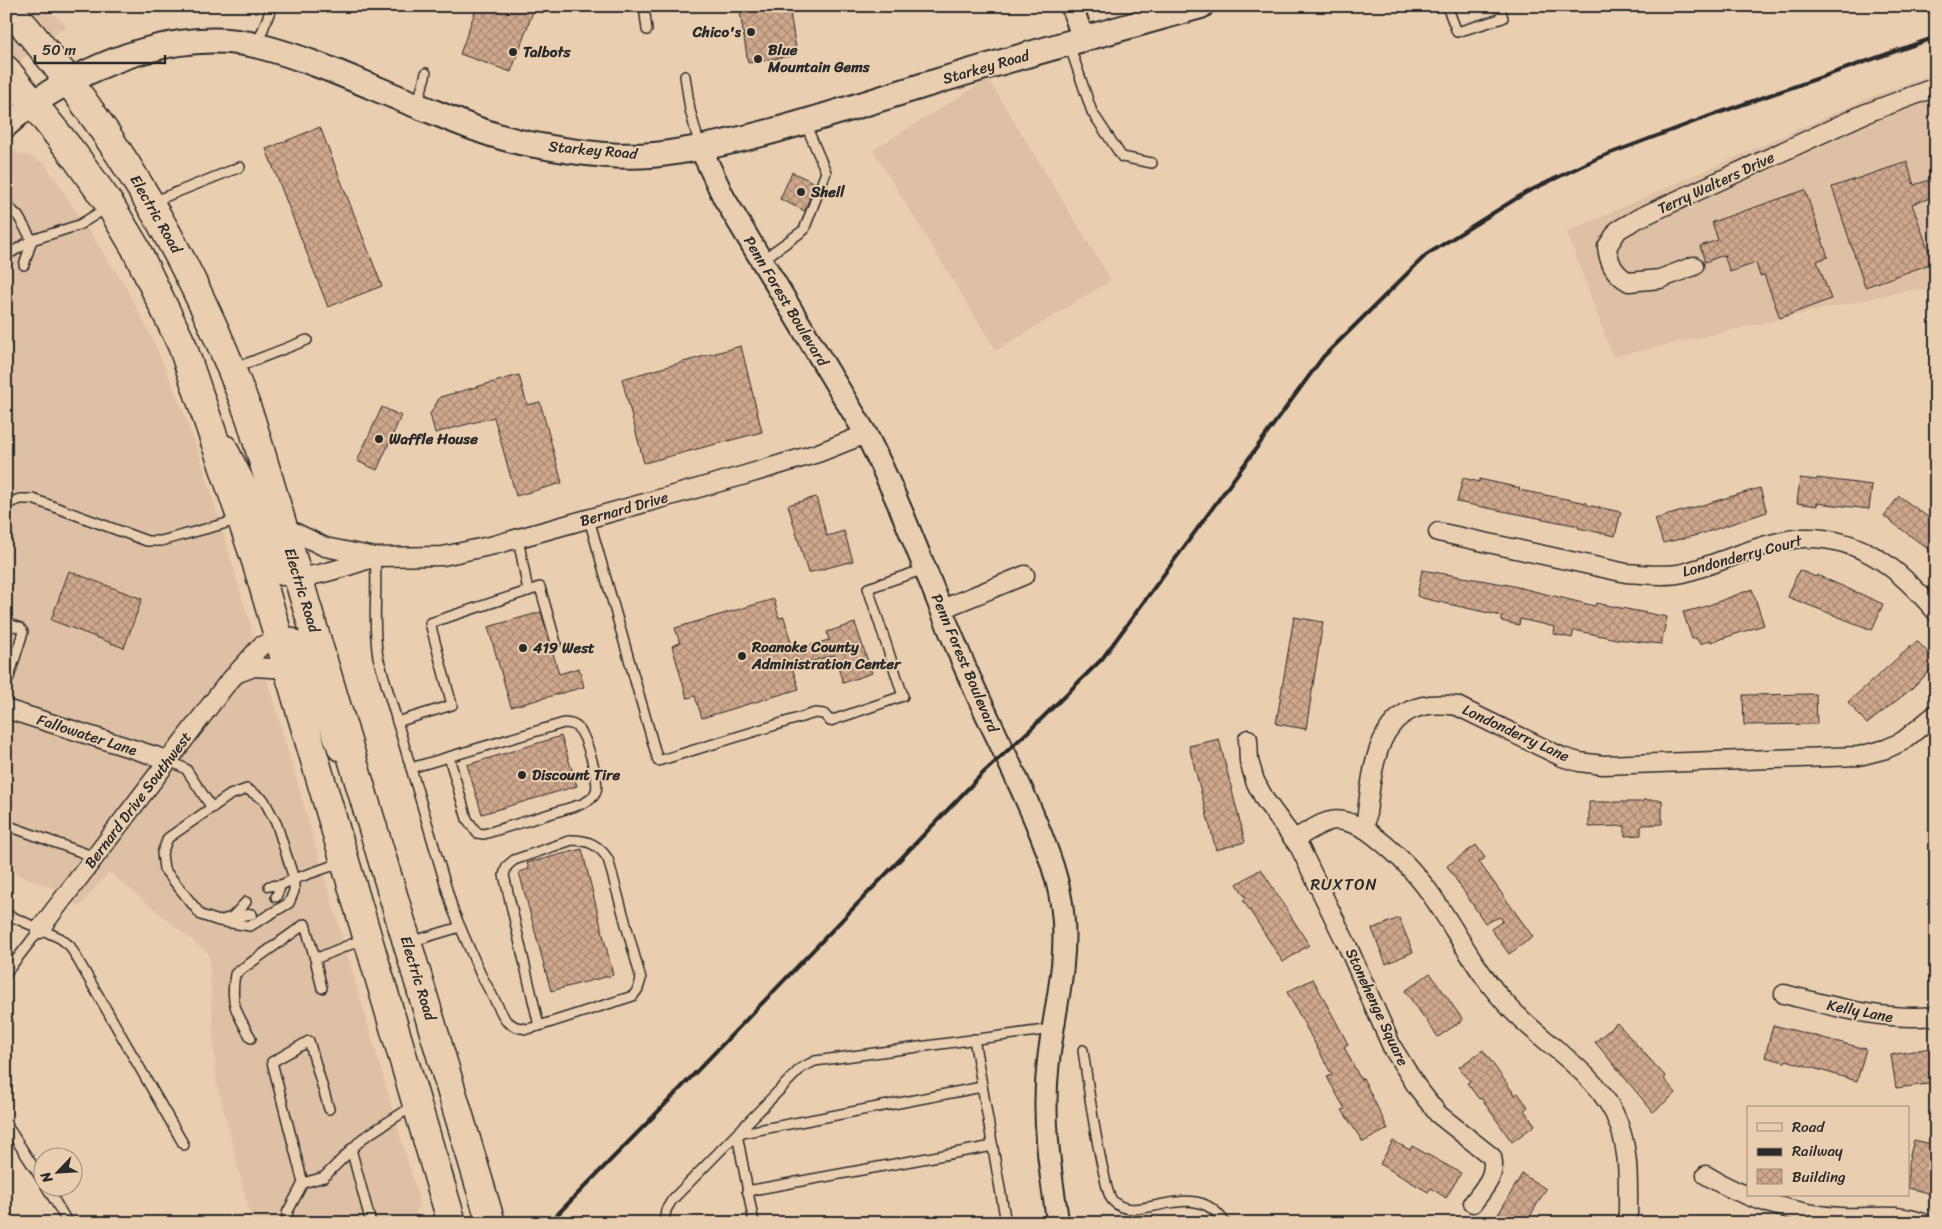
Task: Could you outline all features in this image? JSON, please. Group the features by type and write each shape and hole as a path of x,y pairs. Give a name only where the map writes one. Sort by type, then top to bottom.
{"main road":[{"name":"Electric Road","path":"7,6 68,80 132,172 205,304 233,369 251,420 491,1223"},
{"name":"Starkey Road","path":"33,103 68,80 117,59 146,50 188,42 220,42 257,46 337,73 483,132 533,145 571,151 634,155 667,154 763,134 1201,6"},
{"path":"6,70 110,205 157,290 182,345 243,518 452,1223"}],"street":[{"path":"1072,6 1076,41"},
{"name":"Terry Walters Drive","path":"1694,266 1660,279 1629,282 1614,270 1608,260 1607,247 1618,230 1640,218 1864,114 1936,87"},
{"name":"Starkey Road","path":"6,127 33,103"},
{"name":"Penn Forest Boulevard","path":"700,147 724,198 866,434 926,569 966,670 1020,784 1049,855 1058,885 1065,947 1052,1029 1046,1115 1049,1163 1058,1223"},
{"name":"Bernard Drive","path":"210,420 230,451 253,497 277,572 282,576 326,572 376,557"},
{"name":"Bernard Drive","path":"282,526 325,547 376,557 443,556 518,538 790,462 866,434"},
{"name":"Londonderry Court","path":"1438,532 1626,573 1654,575 1682,573 1780,543 1804,538 1828,540 1852,546 1875,556 1896,570 1936,612"},
{"path":"942,609 1025,575"},
{"path":"279,638 287,636 293,638 300,650 344,764 360,786"},
{"name":"Bernard Drive Southwest","path":"40,929 168,760 238,673 262,646 279,638"},
{"path":"238,673 254,667 288,669"},
{"name":"Londonderry Lane","path":"1365,829 1372,770 1376,751 1383,736 1406,713 1424,705 1439,703 1457,706 1562,757 1579,762 1602,765 1859,756 1886,749 1903,741 1936,714"},
{"name":"Fallowater Lane","path":"6,709 168,760"},
{"name":"Stonehenge Square","path":"1248,739 1249,761 1256,781 1265,800 1294,839 1348,947 1392,1047 1417,1087 1438,1114 1492,1157 1495,1166 1493,1174 1473,1204"},
{"path":"1294,839 1336,819 1347,820 1365,829 1384,843 1407,865 1430,893 1484,976 1509,1008 1600,1091 1613,1112 1623,1134 1627,1156 1628,1214 1626,1223"},
{"name":"Kelly Lane","path":"1784,994 1883,1017 1911,1019 1936,1016"},
{"path":"1706,1175 1748,1197 1815,1214 1855,1220 1893,1216 1923,1223"}],"lane":[{"path":"257,46 272,6"},
{"path":"644,6 647,30"},
{"path":"1447,6 1457,32 1502,18 1498,6"},
{"path":"1076,41 1092,112 1122,157 1152,163"},
{"path":"417,106 426,73"},
{"path":"685,76 690,110 700,147"},
{"path":"762,260 804,230 826,172 805,122"},
{"path":"150,203 240,167"},
{"path":"6,205 18,216 32,240 24,265"},
{"path":"12,252 32,240 79,225 110,205"},
{"path":"233,369 307,340"},
{"path":"6,504 20,499 33,499 147,541 161,541 243,518"},
{"path":"588,519 658,760 815,713 824,714 830,721 902,696 868,588 926,569"},
{"path":"518,538 528,591"},
{"path":"376,557 375,641 397,722 460,927 501,1014 516,1027 527,1029 539,1026 632,996 638,988 640,973 608,859 594,844 584,840 572,840 514,860 507,866 504,875 539,1026"},
{"path":"397,722 452,705 430,623 540,587 556,642"},
{"path":"6,623 20,628 23,632 6,687"},
{"path":"411,768 564,723 572,724 580,729 584,736 598,782 596,792 591,800 582,804 484,834 477,832 467,819 449,757"},
{"path":"168,760 186,769 212,808"},
{"path":"247,789 264,800 277,825 294,878 294,891 289,903 250,926 219,921 201,915 164,869 162,853 168,838 230,795 247,789"},
{"path":"6,825 95,857"},
{"path":"269,886 281,885 294,878 346,861"},
{"path":"276,897 281,885"},
{"path":"232,917 246,902"},
{"path":"6,914 60,938 70,946 184,1145"},
{"path":"219,921 252,914"},
{"path":"251,1038 237,1014 231,995 235,974 305,924 322,988"},
{"path":"408,943 460,927"},
{"path":"6,973 40,929"},
{"path":"315,959 368,937"},
{"path":"664,1223 666,1210 672,1200 801,1068 815,1061 1052,1029"},
{"path":"974,1039 1006,1223"},
{"path":"289,1223 287,1214 303,1183 272,1062 309,1041 329,1109"},
{"path":"1083,1050 1098,1150 1113,1201 1121,1207 1133,1210 1189,1201 1199,1202 1211,1207 1226,1223"},
{"path":"737,1134 982,1087"},
{"path":"303,1183 324,1177 363,1138 418,1104"},
{"path":"6,1124 32,1164"},
{"path":"737,1134 754,1223"},
{"path":"747,1191 993,1146"},
{"path":"351,1149 371,1223"},
{"path":"52,1196 68,1223"}],"shaded area":[{"path":"6,6 44,6 67,26 6,71"},
{"path":"1936,73 1936,291 1908,290 1613,357 1567,232 1868,98"},
{"path":"988,79 1111,280 996,351 873,150"},
{"path":"6,140 20,155 29,155 45,164 125,286 154,342 180,403 202,462 419,1200 414,1223 252,1223 216,1079 209,954 109,872 79,907 56,889 6,870"}],"building":[{"path":"477,6 535,6 511,72 460,54"},
{"path":"739,6 789,6 797,55 748,63"},
{"path":"320,127 382,286 328,307 266,149"},
{"path":"1907,162 1914,185 1936,178 1936,196 1912,204 1933,263 1865,287 1832,187"},
{"path":"792,172 815,183 805,211 780,199"},
{"path":"1805,190 1828,257 1817,261 1831,299 1780,318 1764,275 1760,276 1756,263 1730,272 1724,255 1705,262 1700,246 1718,240 1712,222"},
{"path":"741,346 762,432 644,463 622,379"},
{"path":"519,375 527,405 540,402 562,483 516,496 494,417 435,433 430,414 440,397"},
{"name":"Waffle House","path":"382,407 401,416 377,470 357,461"},
{"path":"1463,478 1479,482 1479,479 1520,488 1519,490 1587,503 1587,505 1621,512 1615,536 1578,528 1579,526 1457,502"},
{"path":"1800,478 1817,480 1817,478 1872,485 1869,509 1817,503 1817,506 1797,503"},
{"path":"1760,488 1767,512 1698,535 1663,543 1655,519"},
{"path":"1899,496 1936,523 1936,555 1884,516"},
{"path":"816,497 827,536 844,531 853,561 808,573 788,505"},
{"path":"1422,570 1509,585 1595,606 1596,603 1667,617 1661,644 1616,639 1574,630 1572,638 1554,634 1555,627 1520,619 1519,625 1501,621 1502,616 1426,599 1417,596"},
{"path":"1799,570 1816,577 1817,575 1883,604 1872,630 1788,597"},
{"path":"69,571 142,599 124,648 51,620"},
{"path":"1752,589 1764,625 1711,642 1711,640 1700,644 1696,638 1692,639 1683,612 1701,608"},
{"name":"Roanoke County Administration Center","path":"774,599 779,618 784,617 793,650 829,640 827,632 855,623 872,673 843,683 834,655 792,667 799,689 702,718 695,696 687,698 672,646 680,643 675,628"},
{"name":"419 West","path":"541,612 559,674 579,668 584,687 511,707 488,627"},
{"path":"1294,617 1323,622 1306,729 1276,724"},
{"path":"1917,641 1936,661 1936,665 1910,690 1867,724 1848,702"},
{"path":"1816,694 1817,724 1744,725 1743,695"},
{"name":"Discount Tire","path":"561,736 577,786 482,814 467,765"},
{"path":"1219,739 1245,842 1216,850 1189,746"},
{"path":"1643,800 1662,800 1662,824 1643,825 1641,827 1641,835 1625,836 1625,826 1589,827 1589,802 1643,802"},
{"path":"1476,845 1485,858 1479,862 1533,937 1509,954 1491,929 1503,921 1500,917 1485,923 1447,866"},
{"path":"582,849 613,975 551,991 519,872 529,869 527,863"},
{"path":"1261,869 1309,945 1283,962 1243,900 1246,898 1237,884"},
{"path":"1399,918 1413,952 1386,964 1372,929"},
{"path":"1430,973 1463,1020 1438,1037 1405,991"},
{"path":"1313,979 1348,1044 1344,1047 1361,1080 1363,1078 1388,1129 1363,1142 1342,1110 1345,1109 1327,1077 1332,1075 1287,992"},
{"path":"1617,1023 1666,1077 1664,1079 1676,1093 1653,1112 1595,1042"},
{"path":"1773,1025 1866,1049 1857,1081 1786,1060 1785,1062 1765,1057"},
{"path":"1936,1047 1936,1083 1896,1088 1891,1055"},
{"path":"1483,1050 1515,1095 1518,1093 1528,1107 1524,1110 1535,1125 1512,1142 1481,1098 1479,1099 1467,1083 1470,1081 1459,1067"},
{"path":"1914,1140 1936,1145 1936,1195 1910,1188 1910,1155"},
{"path":"1393,1141 1410,1150 1412,1146 1461,1173 1446,1198 1431,1188 1428,1192 1380,1164"},
{"path":"1522,1174 1546,1189 1526,1223 1493,1223"}],"railway":[{"path":"549,1223 982,774 1102,659 1323,357 1426,255 1525,193 1598,158 1707,117 1936,37"}],"place":[{"name":"Chico's","path":"751,32"},
{"name":"Talbots","path":"513,52"},
{"name":"Blue Mountain Gems","path":"758,59"},
{"name":"Shell","path":"801,192"},
{"name":"Waffle House","path":"379,439"},
{"name":"419 West","path":"523,648"},
{"name":"Roanoke County Administration Center","path":"742,656"},
{"name":"Discount Tire","path":"522,775"}],"district":[{"name":"RUXTON","path":"1344,884"}]}
